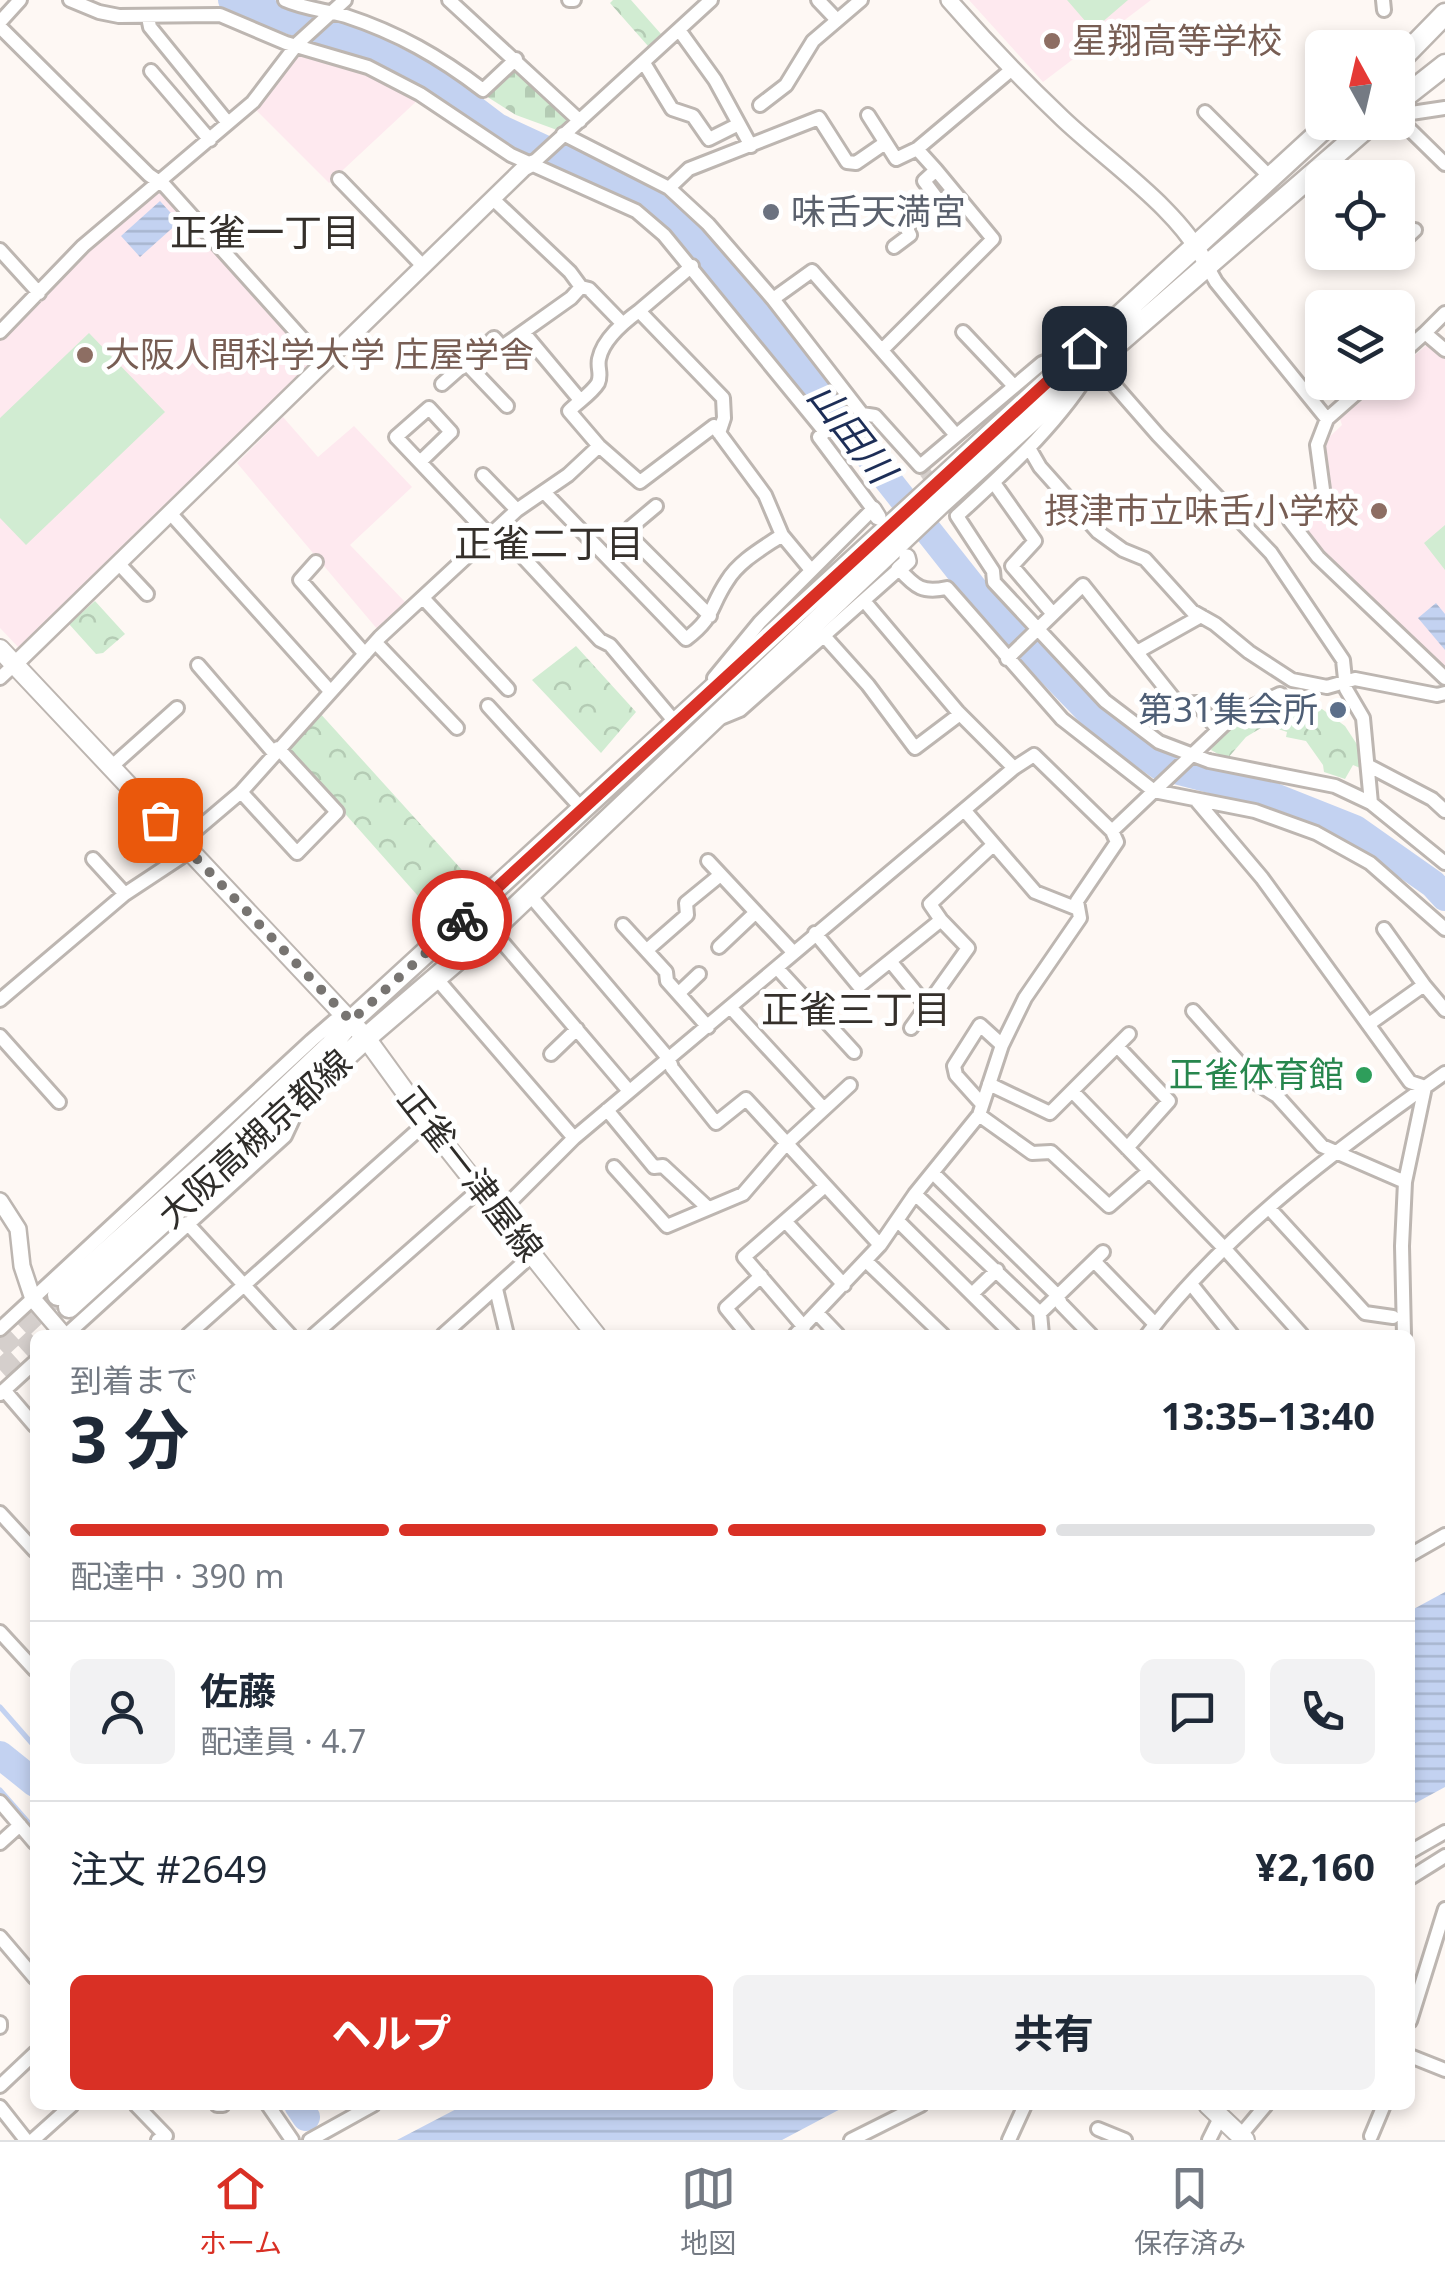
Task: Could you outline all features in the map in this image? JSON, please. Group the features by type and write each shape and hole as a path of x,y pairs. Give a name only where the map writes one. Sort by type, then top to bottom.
{"main road":[{"path":"1415,45 1445,14"},
{"path":"1415,89 1445,65"},
{"name":"大阪高槻京都線","path":"892,536 711,722 492,930 63,1301 331,1045 351,1021 695,704 892,536 1090,355 1197,244 1311,140"},
{"name":"大阪高槻京都線","path":"1336,160 1356,140"},
{"name":"大阪高槻京都線","path":"1090,355 1305,188"},
{"name":"正雀一津屋線","path":"0,648 366,1038 592,1330"},
{"path":"1214,2111 1242,2138"}],"street":[{"path":"20,0 0,24 212,236 324,362"},
{"path":"70,0 98,12 148,17 200,8 368,67 511,155 636,212 664,234 692,266 825,432 819,437 892,536 915,587 928,592 947,588 1062,719 1154,791 1255,811 1316,833 1370,863 1445,928"},
{"path":"286,0 419,46 452,65 483,90 516,59"},
{"path":"2,325 83,246 253,102 297,44 345,0"},
{"path":"450,0 580,121"},
{"path":"0,678 524,168 711,0"},
{"path":"818,0 837,20"},
{"path":"760,105 786,85 813,41 861,0"},
{"path":"949,0 1011,70 1098,147 1197,244 1216,282 1327,419"},
{"path":"1436,0 1445,14"},
{"path":"148,17 150,27 228,123"},
{"path":"679,30 715,80 750,146"},
{"path":"644,62 672,109 693,116 709,139 739,124"},
{"path":"868,114 896,159 917,149 1011,70"},
{"path":"153,81 210,140"},
{"path":"1415,113 1445,108"},
{"path":"1205,112 1270,177"},
{"path":"669,188 689,169 819,118 847,162 856,163 885,143"},
{"path":"1415,133 1445,164"},
{"path":"563,134 669,188 708,224 773,299 862,414 875,416 938,493 993,571 994,582 1104,701 1159,742 1210,761 1335,786 1371,804 1445,863"},
{"path":"882,350 993,239 917,149"},
{"path":"894,247 910,235 906,227 939,202 924,181 936,170"},
{"path":"339,179 423,266"},
{"path":"494,200 622,323"},
{"path":"0,250 39,293"},
{"path":"692,266 622,323 599,358 597,386 569,410 599,446 640,482 714,426 765,495 782,535 811,570"},
{"path":"773,299 812,270 956,435"},
{"path":"442,384 494,338 502,347 581,287"},
{"path":"639,311 723,398 724,418 719,433"},
{"path":"1415,342 1445,313"},
{"path":"963,332 1014,386"},
{"path":"524,333 580,400"},
{"path":"1425,333 1445,350"},
{"path":"938,493 956,435 1042,363 1090,355"},
{"path":"938,493 994,483 1074,400 1090,355"},
{"path":"1090,355 1158,436 1270,553 1342,660 1344,680 1363,718 1371,804"},
{"path":"466,362 506,406"},
{"path":"1349,400 1327,419 1317,444 1324,497 1290,522 1318,557 1445,678"},
{"path":"0,1000 125,894 181,857 188,836 241,792 376,643 517,510 568,476 599,446"},
{"path":"1029,448 1040,467 1098,532 1123,550 1145,559 1169,589 1292,680 1327,687 1344,680 1445,693"},
{"path":"420,462 600,640 610,645 676,722"},
{"path":"483,474 517,510"},
{"path":"994,483 1035,541 1012,566 1052,614"},
{"path":"544,492 686,639 706,624 737,568 782,535"},
{"path":"656,506 632,527 631,537 710,616"},
{"path":"171,514 330,691"},
{"path":"695,704 728,659 811,570 892,536"},
{"path":"711,722 740,710 865,602 892,536"},
{"path":"316,562 300,580 365,654"},
{"path":"119,564 147,594"},
{"path":"1007,659 1083,584 1178,704 1197,703 1218,730"},
{"path":"423,598 508,690"},
{"path":"865,602 960,714 1014,768"},
{"path":"1138,652 1202,616"},
{"path":"825,637 868,685 915,748 960,714"},
{"path":"376,643 457,728"},
{"path":"198,666 337,812 297,853 241,792"},
{"path":"1112,831 1234,714 1280,694"},
{"path":"488,706 583,810"},
{"path":"111,767 145,728 177,708"},
{"path":"499,1213 574,1138 629,1091 1014,768 1034,756 1112,831 1117,842 1077,901 1080,918 1024,998 1002,1045 981,1110 880,1245 801,1330"},
{"path":"1369,766 1432,799 1445,810"},
{"path":"1196,800 1262,878 1410,1082 1425,1088"},
{"path":"965,811 1035,892 1078,910"},
{"path":"911,1028 968,948 930,904 993,844"},
{"path":"93,859 125,894"},
{"path":"708,861 793,952"},
{"path":"647,950 687,915 686,904 720,876"},
{"path":"529,894 669,1059 716,1122 746,1099 880,1245"},
{"path":"719,947 755,912"},
{"path":"815,933 859,986 941,920"},
{"path":"623,925 708,1027"},
{"path":"1384,929 1445,1010"},
{"path":"492,930 629,1091"},
{"path":"890,961 926,1005"},
{"path":"777,968 854,1052"},
{"path":"679,992 699,974"},
{"path":"436,978 574,1138"},
{"path":"1369,1024 1424,985"},
{"path":"731,1008 824,1109"},
{"path":"1193,1012 1258,1084 1277,1096 1322,1146 1406,1182"},
{"path":"0,1328 311,1041 334,1021 351,1021"},
{"path":"1002,1045 980,1025 954,1066 956,1075 981,1110 1032,1153 1051,1152 1109,1206 1149,1170"},
{"path":"551,1054 578,1029"},
{"path":"989,1084 1050,1113 1129,1034"},
{"path":"0,1036 59,1102"},
{"path":"1117,1046 1169,1101 1126,1148"},
{"path":"1040,1313 1099,1256 1151,1330 1190,1284 1269,1208 1334,1153 1445,1073"},
{"path":"614,1167 667,1226 744,1194 785,1145 850,1085"},
{"path":"1404,1330 1402,1246 1406,1182 1425,1088"},
{"path":"1072,1091 1298,1330"},
{"path":"70,1330 285,1136 303,1097"},
{"path":"607,1110 654,1167 663,1166 707,1207"},
{"path":"194,1330 428,1122"},
{"path":"933,1173 1058,1296 1085,1330"},
{"path":"799,1330 744,1257 825,1186"},
{"path":"320,1330 480,1189"},
{"path":"916,1194 1040,1313 1042,1330"},
{"path":"0,1202 18,1228 22,1266 33,1298 61,1330"},
{"path":"1269,1208 1366,1313 1392,1317"},
{"path":"898,1220 1008,1330"},
{"path":"786,1221 844,1285"},
{"path":"187,1224 285,1330"},
{"path":"449,1330 532,1254"},
{"path":"866,1261 939,1330"},
{"path":"972,1294 997,1270"},
{"path":"744,1330 726,1308 761,1276"},
{"path":"1190,1284 1228,1330"},
{"path":"496,1289 505,1330"},
{"path":"818,1314 833,1330"},
{"path":"30,1367 2,1392 30,1421"},
{"path":"0,1513 30,1546"},
{"path":"1415,1552 1445,1535"},
{"path":"0,1632 30,1665"},
{"path":"0,1802 30,1837"},
{"path":"0,1843 20,1825"},
{"path":"1415,1849 1444,1834"},
{"path":"1415,1875 1445,1856"},
{"path":"1415,2005 1445,1909"},
{"path":"0,1938 30,1972"},
{"path":"0,2086 30,2058"},
{"path":"1415,2058 1445,2070"},
{"path":"0,2107 30,2140 66,2110"},
{"path":"141,2110 166,2136 158,2140"},
{"path":"271,2110 292,2140"},
{"path":"310,2140 364,2110"},
{"path":"853,2139 911,2110"},
{"path":"1009,2140 1023,2110"},
{"path":"1242,2138 1262,2110"},
{"path":"1371,2136 1382,2110"},
{"path":"1210,2140 1214,2111"},
{"path":"1098,2129 1124,2140"}],"shaded area":[{"name":"星翔高等学校","path":"969,0 1151,0 1043,82"},
{"path":"302,51 368,73 420,98 329,183 255,109"},
{"path":"159,189 317,361 20,649 0,628 0,339 88,248"},
{"name":"摂津市立味舌小学校","path":"1430,342 1445,358 1445,673 1323,553 1299,523 1329,500 1323,443 1342,425 1340,419 1363,400 1415,400 1415,355"},
{"path":"283,417 318,457 354,426 412,487 350,545 408,605 384,628 378,630 237,463"}],"green space":[{"path":"631,0 661,34 648,46 610,3"},
{"path":"1067,0 1128,0 1093,30"},
{"path":"516,67 565,113 567,123 557,130 516,115 486,96"},
{"path":"89,333 165,412 26,545 0,518 0,418"},
{"path":"1445,525 1445,570 1424,543"},
{"path":"95,601 125,634 103,653 96,654 69,624"},
{"path":"576,646 636,712 601,753 532,680"},
{"path":"1279,696 1306,709 1322,709 1345,726 1360,749 1365,770 1353,765 1345,779 1324,772 1306,741 1286,737 1287,732 1266,725 1246,737 1227,759 1211,750 1233,725"},
{"path":"318,711 471,880 434,914 285,746"}],"water":[{"path":"160,201 179,222 140,257 121,236"},
{"path":"1436,603 1445,614 1445,650 1418,618"},
{"path":"1445,1592 1445,1787 1415,1803 1415,1608"},
{"path":"454,2110 839,2110 782,2140 397,2140"}],"waterway":[{"name":"山田川","path":"232,0 371,48 443,86 497,127 648,197 698,242 989,608 1103,726 1160,766 1267,794 1355,829 1433,884 1445,897"},
{"path":"0,1707 30,1741"},
{"path":"0,1755 30,1779"},
{"path":"0,1790 30,1824"},
{"path":"301,2110 306,2117"}],"tunnel":[{"path":"925,472 954,511"},
{"path":"0,1349 57,1296"},
{"path":"0,1370 30,1343"}],"way so far":[{"path":"160,820 351,1021 462,920"}],"place":[{"name":"星翔高等学校","path":"1052,41"},
{"name":"味舌天満宮","path":"771,212"},
{"name":"大阪人間科学大学 庄屋学舎","path":"85,355"},
{"name":"摂津市立味舌小学校","path":"1379,511"},
{"name":"第31集会所","path":"1338,710"},
{"name":"正雀体育館","path":"1364,1075"}],"district":[{"name":"正雀一丁目","path":"265,233"},
{"name":"正雀二丁目","path":"549,544"},
{"name":"正雀三丁目","path":"856,1010"}],"route":[{"path":"462,920 1084,348"}]}
